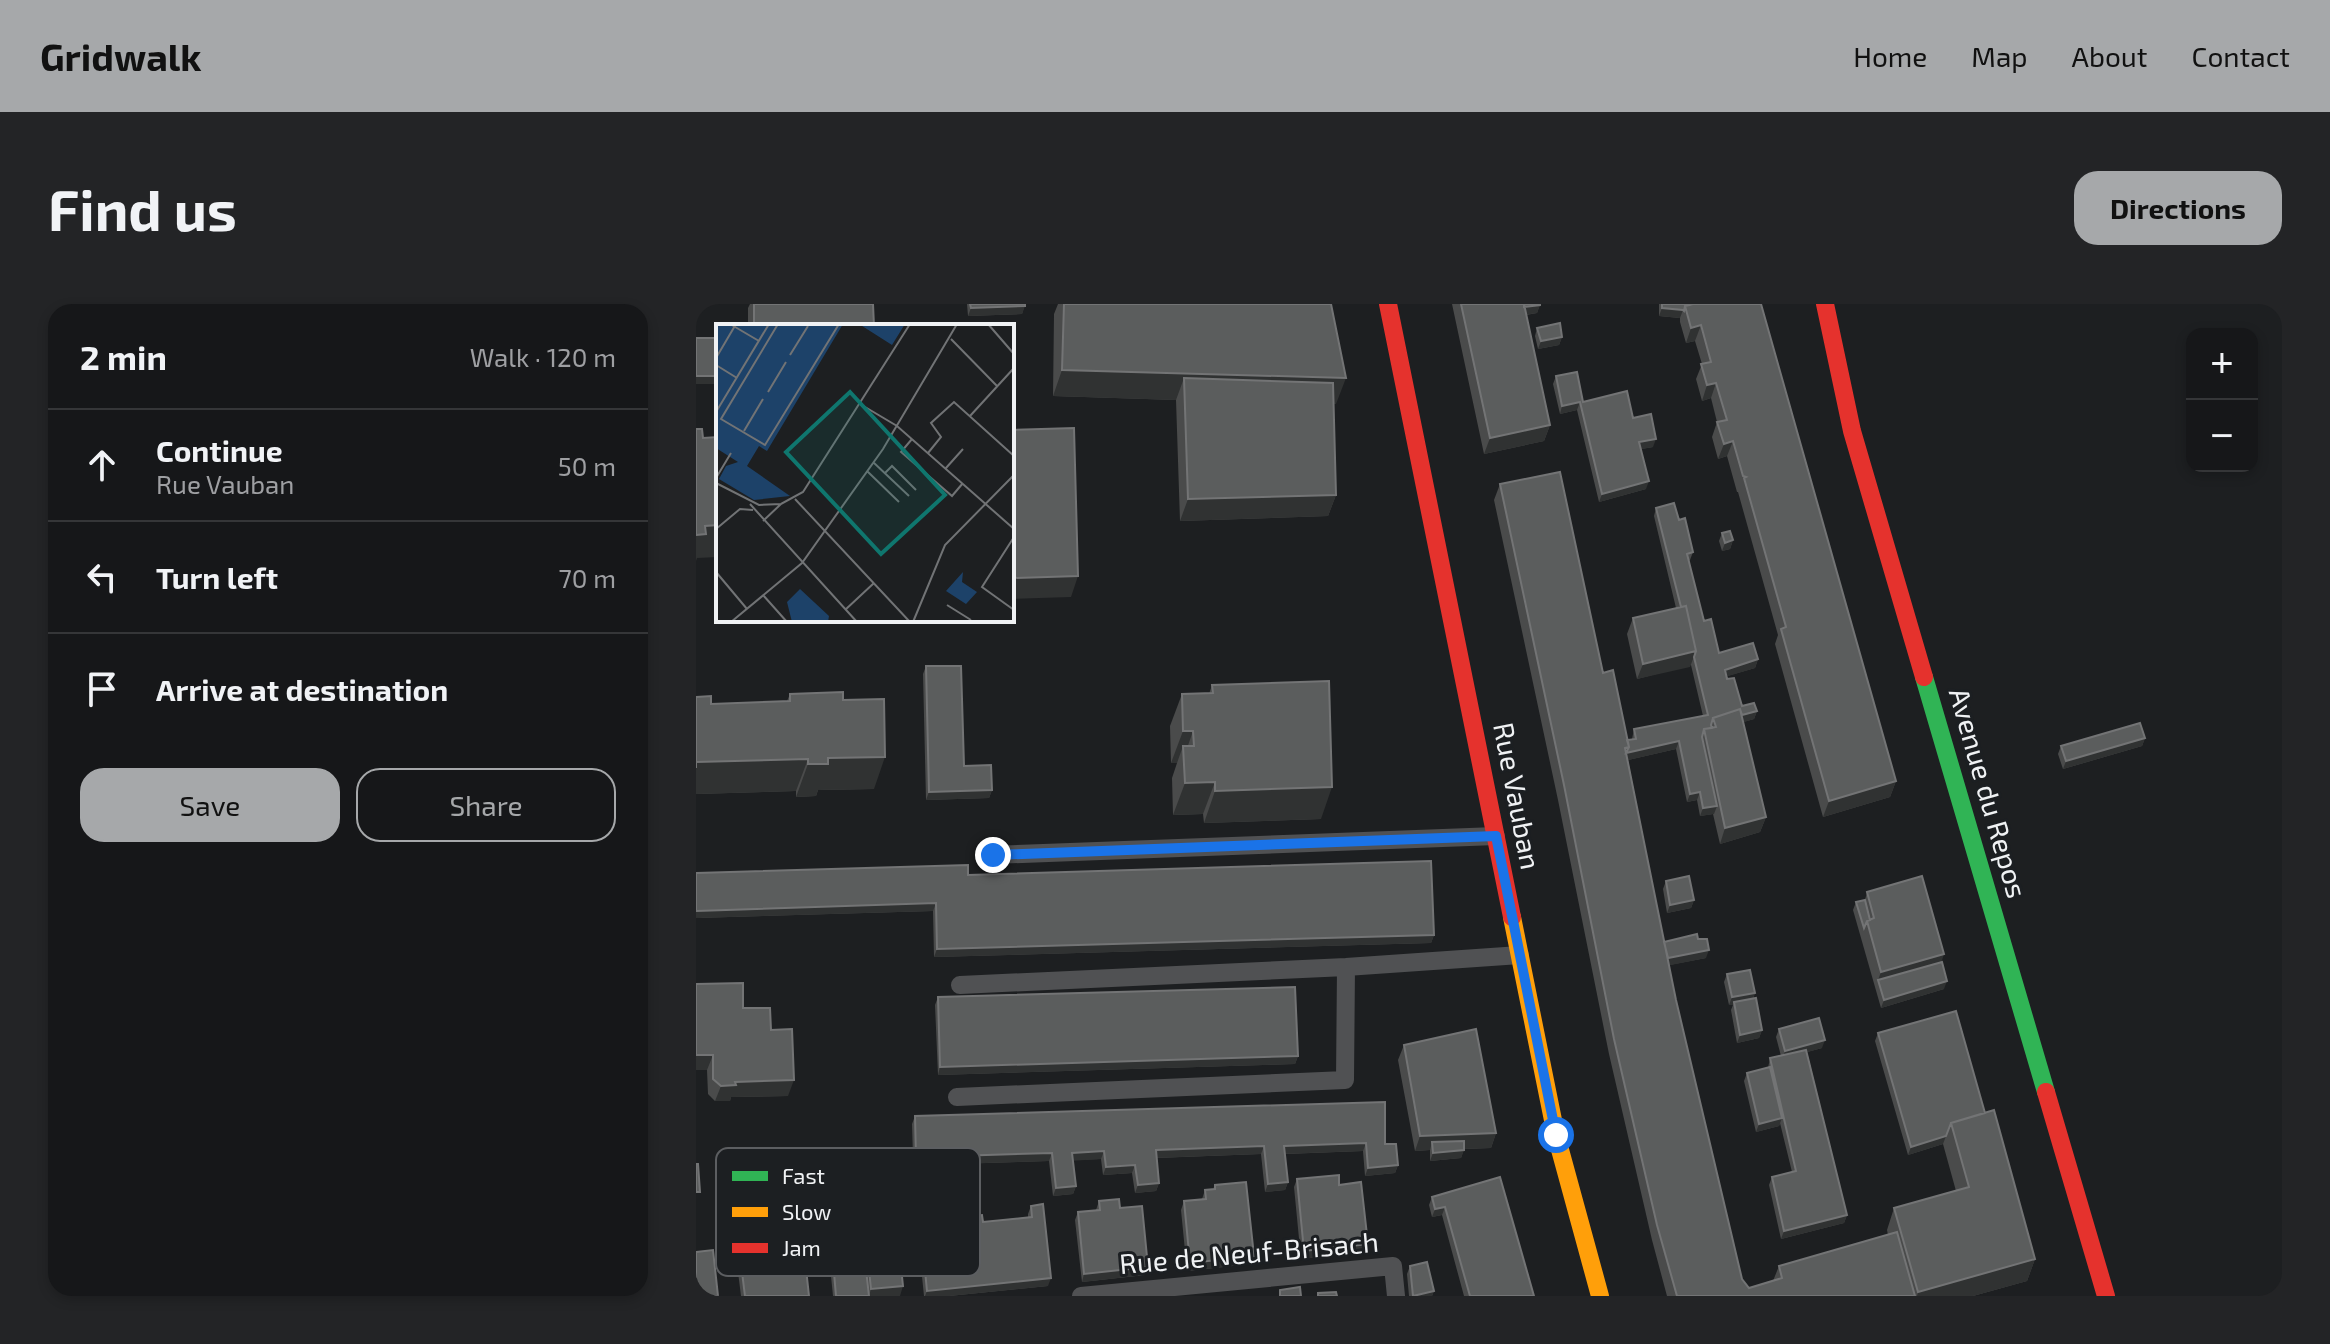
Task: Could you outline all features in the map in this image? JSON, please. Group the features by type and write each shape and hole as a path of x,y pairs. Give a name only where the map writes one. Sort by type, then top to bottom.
{"main road":[{"name":"Rue Vauban","path":"1388,304 1556,1135 1600,1296"},
{"name":"Avenue du Repos","path":"1825,304 1852,431 2106,1296"}],"lane":[{"path":"993,855 1496,836"},
{"path":"960,985 1346,967 1520,955"},
{"path":"957,1097 1345,1080 1346,967"},
{"name":"Rue de Neuf-Brisach","path":"1081,1296 1393,1266 1396,1296"}],"building":[{"path":"754,304 873,304 874,324 754,324"},
{"path":"970,304 1025,304 1025,306 971,308"},
{"path":"1064,304 1331,304 1346,378 1062,370"},
{"path":"1461,304 1524,304 1550,425 1490,438"},
{"path":"1662,304 1690,305 1685,306 1684,311 1662,308"},
{"path":"1761,304 1896,781 1829,801 1781,629 1786,627 1746,477 1743,476 1733,441 1724,444 1717,422 1727,420 1716,383 1707,385 1701,364 1711,362 1701,325 1691,328 1685,306"},
{"path":"1560,323 1562,337 1541,341 1537,328"},
{"path":"696,338 716,338 716,376 696,376"},
{"path":"1577,372 1583,402 1627,391 1633,418 1651,414 1656,439 1639,442 1649,481 1602,494 1580,402 1562,406 1556,376"},
{"path":"1184,378 1333,383 1336,495 1188,499"},
{"path":"1074,428 1078,576 1014,578 1014,430"},
{"path":"696,429 702,429 703,438 716,437 716,525 705,526 706,534 696,535"},
{"path":"1560,472 1603,673 1613,670 1629,747 1625,748 1676,1000 1742,1279 1749,1288 1782,1278 1779,1266 1897,1232 1915,1296 1677,1296 1657,1225 1614,1039 1500,484"},
{"path":"1674,503 1679,520 1685,518 1693,552 1687,554 1704,621 1711,619 1719,653 1753,643 1758,659 1725,670 1727,679 1734,678 1742,706 1754,703 1757,711 1742,715 1740,709 1713,718 1712,728 1704,729 1702,737 1717,806 1703,808 1700,792 1690,794 1679,741 1626,753 1629,747 1627,740 1636,739 1634,729 1708,715 1686,606 1681,607 1656,508"},
{"path":"1730,531 1733,540 1725,543 1722,533"},
{"path":"1686,606 1696,651 1643,664 1633,618"},
{"path":"926,666 961,666 964,766 991,765 992,790 929,792"},
{"path":"1329,681 1332,787 1215,791 1215,782 1185,783 1183,746 1194,746 1193,731 1183,731 1182,694 1213,693 1212,685"},
{"path":"843,692 843,700 884,699 885,757 828,758 828,764 808,764 808,759 696,762 696,697 711,696 711,704 790,701 790,694"},
{"path":"1740,709 1766,817 1725,828 1704,729 1716,727 1713,718"},
{"path":"2140,723 2145,738 2066,761 2061,746"},
{"path":"1431,861 1434,935 937,949 936,903 696,911 696,873 968,865 968,875"},
{"path":"1689,876 1694,900 1670,905 1666,881"},
{"path":"1922,876 1944,954 1881,972 1867,921 1874,918 1867,892"},
{"path":"1865,900 1870,920 1864,928 1856,902"},
{"path":"1697,934 1698,939 1707,939 1709,950 1668,958 1664,942"},
{"path":"1942,962 1947,981 1884,1000 1878,980"},
{"path":"1750,970 1755,993 1732,997 1727,974"},
{"path":"743,983 743,1008 770,1008 771,1030 792,1029 794,1080 735,1082 736,1085 721,1086 713,1079 713,1055 696,1055 696,984"},
{"path":"1295,987 1298,1056 940,1067 938,997"},
{"path":"1756,998 1762,1030 1740,1035 1734,1002"},
{"path":"1956,1011 1985,1113 1951,1123 1946,1136 1911,1147 1878,1033"},
{"path":"1819,1018 1825,1040 1785,1051 1779,1029"},
{"path":"1476,1029 1496,1133 1420,1136 1404,1045"},
{"path":"1806,1050 1847,1215 1784,1231 1772,1177 1796,1171 1770,1058"},
{"path":"1770,1067 1782,1118 1759,1124 1747,1073"},
{"path":"1385,1102 1385,1144 1396,1144 1398,1165 1368,1168 1366,1143 1284,1146 1288,1182 1268,1184 1264,1146 1156,1150 1159,1183 1138,1185 1135,1165 1106,1167 1104,1151 1072,1153 1076,1186 1056,1188 1052,1153 980,1155 980,1148 916,1148 915,1116"},
{"path":"1994,1110 2035,1259 1918,1292 1894,1208 1969,1187 1951,1123"},
{"path":"1464,1141 1464,1150 1433,1153 1432,1142"},
{"path":"698,1164 700,1192 696,1192"},
{"path":"1339,1175 1339,1185 1361,1182 1368,1244 1304,1251 1297,1179"},
{"path":"1500,1177 1534,1296 1470,1296 1445,1207 1435,1209 1432,1197"},
{"path":"1246,1182 1254,1256 1190,1263 1184,1201 1206,1199 1205,1190 1215,1189 1215,1185"},
{"path":"1119,1199 1120,1208 1142,1206 1148,1267 1084,1274 1078,1212 1100,1210 1099,1201"},
{"path":"1043,1204 1051,1278 927,1291 926,1276 980,1276 980,1215 983,1222 1032,1217 1031,1206"},
{"path":"713,1250 718,1296 696,1296 696,1252"},
{"path":"1427,1262 1434,1291 1413,1296 1410,1266"},
{"path":"742,1276 807,1276 809,1296 745,1296"},
{"path":"834,1276 867,1276 869,1296 836,1296"},
{"path":"870,1276 902,1276 903,1286 871,1289"},
{"path":"1300,1287 1301,1296 1280,1296 1280,1290"},
{"path":"1336,1292 1337,1296 1318,1296 1318,1293"}],"traffic: fast":[{"path":"1924,677 2046,1092"}],"traffic: slow":[{"path":"1512,917 1556,1135 1600,1296"}],"traffic: jam":[{"path":"1388,304 1512,917"},
{"path":"1825,304 1852,431 1924,677"},
{"path":"2046,1092 2106,1296"}],"route":[{"path":"993,855 1496,836 1556,1135"}]}
